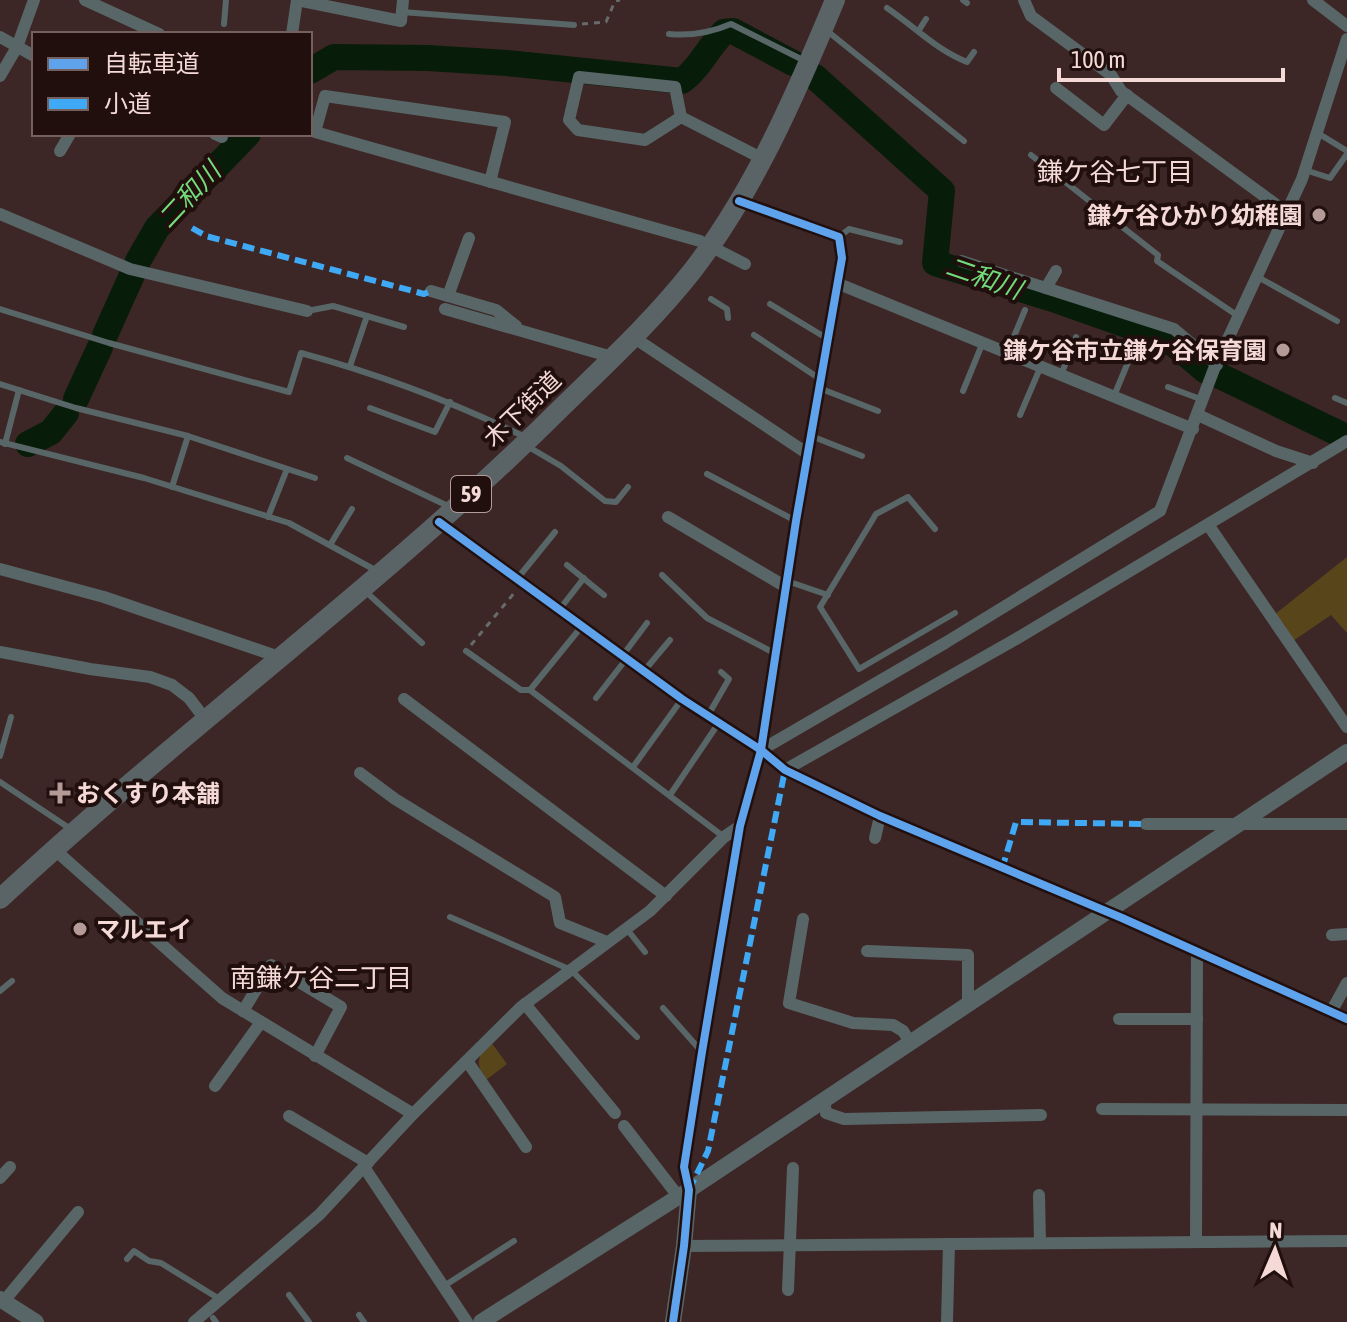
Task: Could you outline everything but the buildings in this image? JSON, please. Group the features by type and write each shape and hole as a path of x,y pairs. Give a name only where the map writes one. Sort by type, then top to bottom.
{"main road":[{"name":"木下街道","path":"1,896 446,515 527,442 633,337 683,282 739,201 763,159 835,0"}],"street":[{"path":"0,76 17,47 34,0"},
{"path":"85,0 155,32"},
{"path":"292,32 297,0 401,21 402,6"},
{"path":"1024,0 1031,16 1111,75 1127,95 1286,212"},
{"path":"1313,0 1347,26"},
{"path":"0,37 32,55"},
{"path":"761,750 1160,511 1214,371 1305,170 1347,39"},
{"path":"579,77 675,87 681,117 645,140 578,130 569,120 579,77"},
{"path":"1056,88 1104,125 1127,95"},
{"path":"490,182 505,122 325,96 315,132 490,182 711,245 745,264"},
{"path":"681,117 763,159"},
{"path":"60,151 69,136"},
{"path":"673,1322 684,1246 684,1167 702,1052 740,826 761,750 796,521 842,258 839,237 739,201"},
{"path":"0,214 130,269 307,311"},
{"path":"447,303 469,238"},
{"path":"961,261 1174,329 1214,371"},
{"path":"1046,288 1056,271"},
{"path":"839,284 1193,429"},
{"path":"431,291 447,303 496,310 522,331 612,357"},
{"path":"633,337 808,454"},
{"path":"1198,415 1276,451 1313,463"},
{"path":"785,770 1016,639 1346,442"},
{"path":"446,515 519,581 712,721 761,750 785,770 880,816 1347,1019"},
{"path":"668,517 787,584"},
{"path":"1209,526 1347,727"},
{"path":"0,569 104,597 279,657"},
{"path":"0,652 150,677 172,685 189,698 205,719"},
{"path":"404,699 666,896"},
{"path":"481,1322 684,1193 1347,752"},
{"path":"360,773 395,799 555,897 560,923 607,942"},
{"path":"875,838 880,816"},
{"path":"1146,824 1347,824"},
{"path":"194,1322 319,1215 413,1114 525,1004 650,911 724,837 740,826"},
{"path":"55,850 222,998 413,1114"},
{"path":"803,919 789,1003 853,1023 893,1025 903,1031 910,1042"},
{"path":"1332,935 1347,934"},
{"path":"867,951 968,955 968,1003"},
{"path":"1196,1241 1197,952"},
{"path":"243,1011 271,965 341,1007 315,1056"},
{"path":"1331,1012 1347,983"},
{"path":"525,1004 615,1113"},
{"path":"1119,1019 1197,1019"},
{"path":"215,1086 261,1022"},
{"path":"467,1061 526,1147"},
{"path":"824,1099 826,1113 844,1119 1041,1115"},
{"path":"1102,1109 1347,1110"},
{"path":"289,1116 366,1165 467,1322"},
{"path":"624,1126 684,1193"},
{"path":"0,1178 10,1167"},
{"path":"788,1290 793,1168"},
{"path":"1039,1195 1040,1242"},
{"path":"36,1322 2,1300 78,1212"},
{"path":"684,1246 1347,1241"},
{"path":"947,1322 949,1244"}],"lane":[{"path":"224,24 226,0"},
{"path":"402,6 574,25"},
{"path":"887,8 919,30 922,37 967,62 974,52"},
{"path":"919,30 926,19"},
{"path":"669,34 688,36 715,31 731,24 808,62"},
{"path":"823,28 964,141"},
{"path":"1305,170 1330,178 1347,152 1316,132"},
{"path":"1031,155 1158,255 1157,261 1238,316"},
{"path":"839,237 849,229 900,242"},
{"path":"1256,276 1337,321"},
{"path":"711,299 727,309 728,318"},
{"path":"770,304 828,339"},
{"path":"307,311 333,306 404,327"},
{"path":"0,309 109,343 289,392 301,353 350,366 450,402 527,442 605,501 616,502 628,487"},
{"path":"1007,353 1025,310"},
{"path":"350,366 367,316"},
{"path":"754,335 819,383 878,411"},
{"path":"1061,375 1076,337"},
{"path":"963,391 983,342"},
{"path":"1114,396 1131,355"},
{"path":"1020,415 1041,366"},
{"path":"0,384 76,408 188,436 315,478"},
{"path":"1168,387 1203,400"},
{"path":"19,390 2,443 172,487 289,523 380,573"},
{"path":"1335,398 1347,403"},
{"path":"370,408 435,432 450,402"},
{"path":"172,487 188,436"},
{"path":"811,436 862,456"},
{"path":"347,458 446,515"},
{"path":"268,517 287,469"},
{"path":"707,474 796,521"},
{"path":"935,529 908,497 876,514 820,607 859,669 955,613"},
{"path":"330,545 352,509"},
{"path":"519,581 555,532"},
{"path":"567,565 604,595"},
{"path":"662,575 707,618 776,654"},
{"path":"559,610 584,578"},
{"path":"787,584 828,595"},
{"path":"362,589 422,643"},
{"path":"596,698 647,623"},
{"path":"530,690 582,626"},
{"path":"644,671 670,640"},
{"path":"466,651 521,690 530,690 724,837"},
{"path":"670,795 712,721 729,679 721,672"},
{"path":"633,767 682,699"},
{"path":"0,756 11,717"},
{"path":"0,782 75,832"},
{"path":"450,917 571,970 637,1037"},
{"path":"626,928 645,952"},
{"path":"0,991 12,981"},
{"path":"663,1008 702,1052"},
{"path":"444,1286 514,1241"},
{"path":"127,1259 134,1251 149,1261 161,1263 221,1300"},
{"path":"289,1295 309,1322"},
{"path":"359,1315 364,1322"}],"path":[{"path":"574,25 606,22 615,1 620,0"},
{"path":"466,651 519,581"}],"shaded area":[{"path":"1347,557 1347,633 1331,615 1293,641 1274,615"},
{"path":"491,1042 507,1064 486,1080 479,1060"}],"waterway":[{"name":"二和川","path":"312,70 334,57 428,58 682,81 724,32 733,31 793,63"},
{"name":"二和川","path":"815,77 942,191 935,263 1053,299 1169,340 1206,371"},
{"name":"二和川","path":"138,261 157,228 246,136"},
{"name":"二和川","path":"105,335 132,275"},
{"name":"二和川","path":"76,399 100,347"},
{"name":"二和川","path":"1220,376 1344,436"},
{"name":"二和川","path":"28,444 51,432 66,413"}],"marked path":[{"path":"192,228 206,236 424,294 431,291"},
{"path":"689,1190 708,1151 785,770"},
{"path":"1002,869 1016,822 1146,824"}],"cycle path":[{"path":"673,1322 689,1190 684,1167 702,1052 740,826 761,750 796,521 842,258 839,237 739,201"},
{"path":"439,522 785,770 880,816 1122,918 1347,1019"}],"place":[{"name":"鎌ケ谷ひかり幼稚園","path":"1319,215"},
{"name":"鎌ケ谷市立鎌ケ谷保育園","path":"1283,350"},
{"name":"おくすり本舗","path":"60,793"},
{"name":"マルエイ","path":"80,929"}],"district":[{"name":"鎌ケ谷七丁目","path":"1115,172"},
{"name":"南鎌ケ谷二丁目","path":"321,978"}]}
